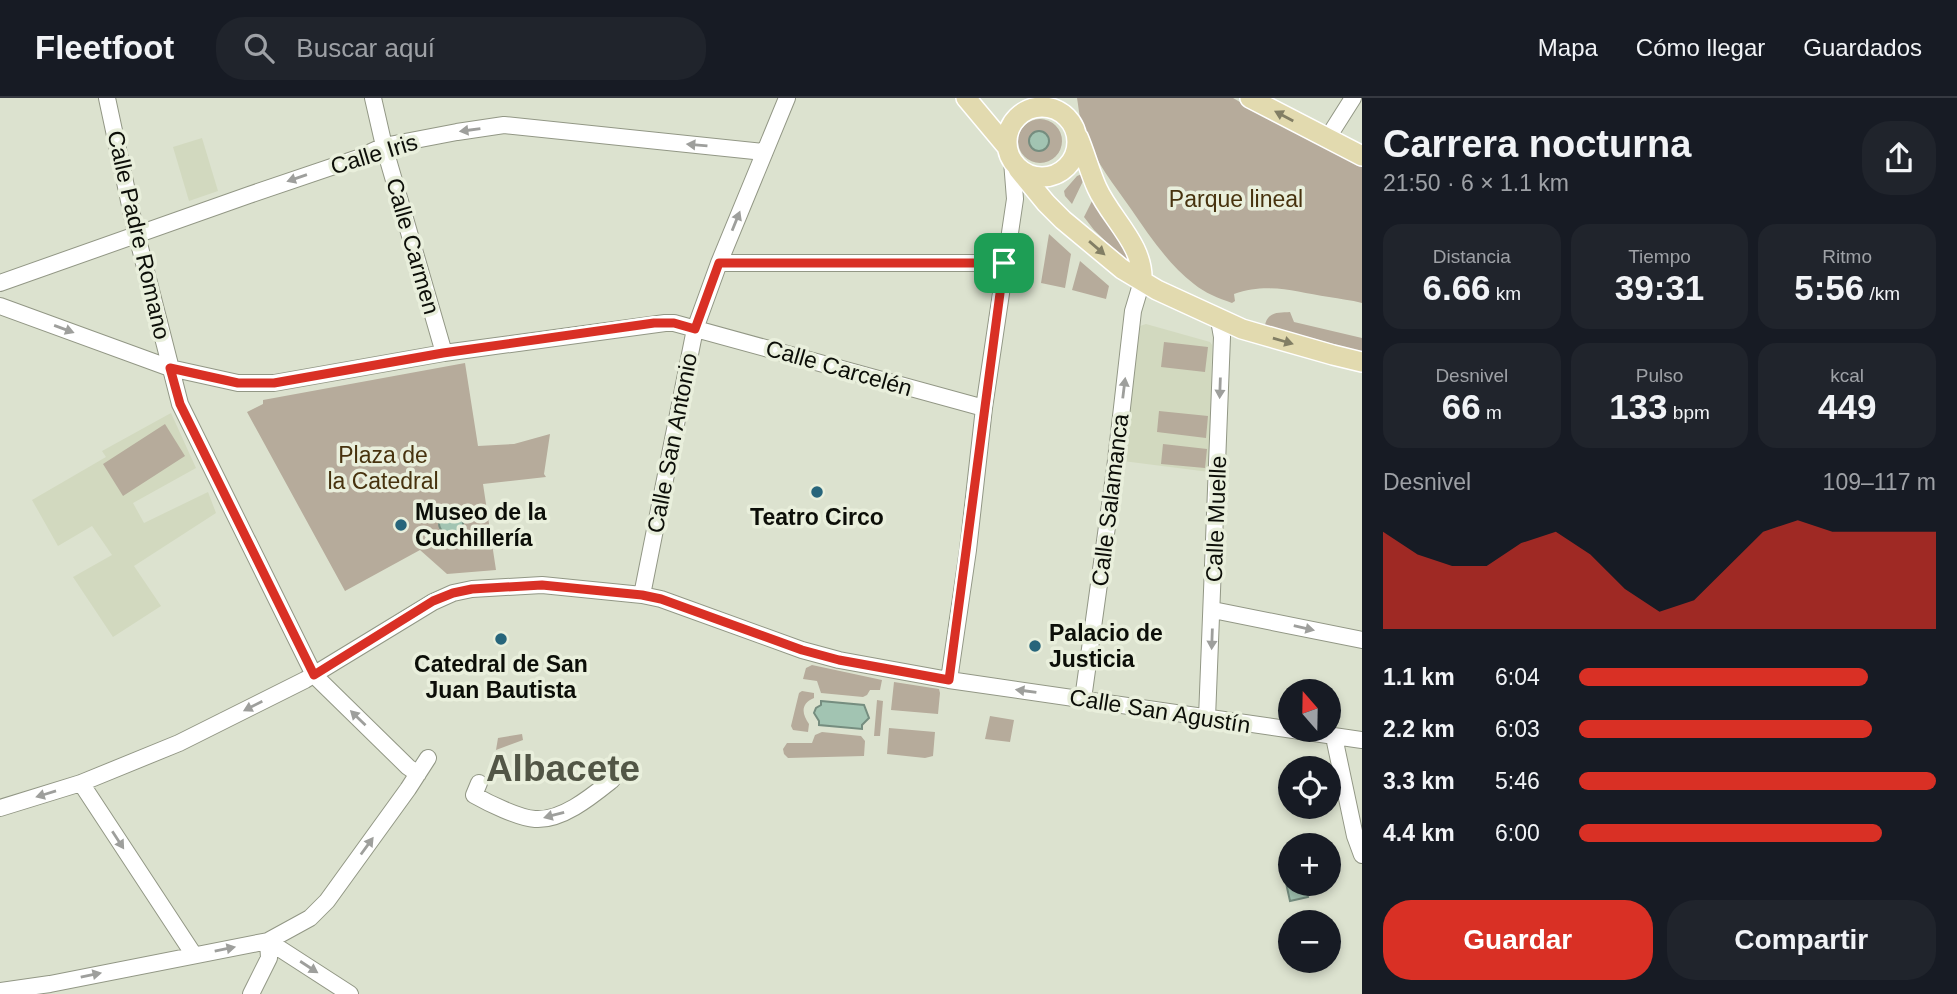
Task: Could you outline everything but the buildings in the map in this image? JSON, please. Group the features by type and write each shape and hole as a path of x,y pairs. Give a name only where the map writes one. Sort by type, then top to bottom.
{"main road":[{"path":"966,98 1046,203 1122,269 1149,286 1242,329 1362,362"},
{"path":"1015,119 1016,98"},
{"path":"1070,98 1075,130 1077,148 1072,161 1059,173 1036,177 1012,159 1009,130 1015,119 1025,111 1040,106 1046,107 1063,114 1075,130"},
{"path":"1250,98 1362,156"},
{"name":"Calle Salamanca","path":"1075,130 1097,188 1138,255 1149,286"},
{"path":"1046,203 1051,176"}],"street":[{"name":"Calle Padre Romano","path":"107,98 180,404 319,680 418,774"},
{"name":"Calle Carmen","path":"373,98 443,353"},
{"name":"Calle San Antonio","path":"642,595 695,329 719,263 787,98"},
{"path":"1327,139 1353,98"},
{"name":"Calle Iris","path":"0,283 358,158 384,146 457,132 505,125 764,152"},
{"path":"949,680 968,550 984,408 1015,199 1012,159"},
{"path":"719,263 1004,263"},
{"name":"Calle Salamanca","path":"1083,699 1135,302 1149,286"},
{"name":"Calle Carcelén","path":"0,306 170,368 238,383 274,383 443,353 654,323 674,323 984,408"},
{"name":"Calle Muelle","path":"1207,718 1222,337 1219,320"},
{"name":"Calle San Agustín","path":"0,808 81,783 179,743 319,680 433,601 453,593 495,587 542,585 564,580 661,599 802,650 839,660 949,680 1278,729"},
{"path":"1213,610 1362,640"},
{"name":"Calle San Agustín","path":"1341,738 1362,740"},
{"path":"1335,742 1355,836 1362,855"},
{"path":"0,991 50,984 268,941 316,914 428,758"},
{"path":"479,783 474,795 537,820 566,812 612,780"},
{"path":"81,783 194,955"},
{"path":"251,994 269,958 268,941"},
{"path":"268,941 350,994"}],"shaded area":[{"path":"1039,131 1046,134 1049,141 1046,148 1039,151 1032,148 1029,141 1032,134"},
{"path":"202,138 218,191 189,201 173,147"},
{"path":"1146,324 1210,342 1212,345 1209,472 1123,461 1140,326"},
{"path":"171,413 196,468 133,503 144,523 208,492 216,513 134,566 161,606 113,637 73,577 112,555 92,526 58,546 32,500 106,457 102,451"},
{"path":"451,511 460,514 463,523 460,532 451,535 442,532 439,523 442,514"},
{"path":"821,701 864,705 869,718 862,725 862,729 819,725 814,713"},
{"path":"1289,896 1308,896 1308,897 1290,901"}],"green space":[{"name":"Parque lineal","path":"1077,98 1233,98 1362,162 1362,303 1270,288 1234,294 1235,301 1232,303 1198,287 1176,268 1160,249 1094,155 1083,131"},
{"path":"1040,119 1056,125 1062,141 1056,157 1040,163 1024,157 1018,141 1024,125"},
{"path":"1082,174 1084,179 1072,204 1064,191"},
{"path":"1094,197 1131,257 1130,260 1126,261 1084,217"},
{"path":"1049,234 1071,254 1065,288 1041,283"},
{"path":"1080,261 1109,286 1106,299 1072,290"},
{"path":"1290,312 1294,322 1362,338 1362,352 1265,325 1271,315"},
{"path":"1164,342 1208,347 1205,372 1161,367"},
{"name":"Plaza de la Catedral","path":"465,363 478,446 514,444 550,434 544,474 546,477 483,484 496,570 447,574 420,550 345,591 247,412 263,404 263,400"},
{"path":"1159,411 1208,416 1206,438 1157,432"},
{"path":"165,424 185,456 123,496 103,464"},
{"path":"1163,444 1207,449 1205,468 1161,464"},
{"path":"812,665 882,680 880,690 870,690 863,697 821,693 817,681 803,679 806,668"},
{"path":"894,682 939,689 938,714 891,710"},
{"path":"799,693 814,693 814,698 804,706 809,724 808,732 793,730 791,726"},
{"path":"877,700 883,701 880,736 874,736"},
{"path":"990,716 1014,720 1010,742 985,739"},
{"path":"889,728 935,732 933,756 925,758 887,754"},
{"path":"822,732 861,736 865,741 864,756 788,758 784,754 783,749 787,743 812,743 815,735"},
{"path":"522,734 523,740 496,750 498,738"}],"place":[{"name":"Teatro Circo","path":"817,492"},
{"name":"Museo de la Cuchillería","path":"401,525"},
{"name":"Catedral de San Juan Bautista","path":"501,639"},
{"name":"Palacio de Justicia","path":"1035,646"}],"district":[{"name":"Albacete","path":"563,768"}],"route":[{"path":"719,263 1004,263 949,680 839,660 802,650 661,599 542,585 472,589 453,593 433,601 314,675 180,404 170,368 238,383 274,383 443,353 654,323 674,323 695,329 719,263"}]}
